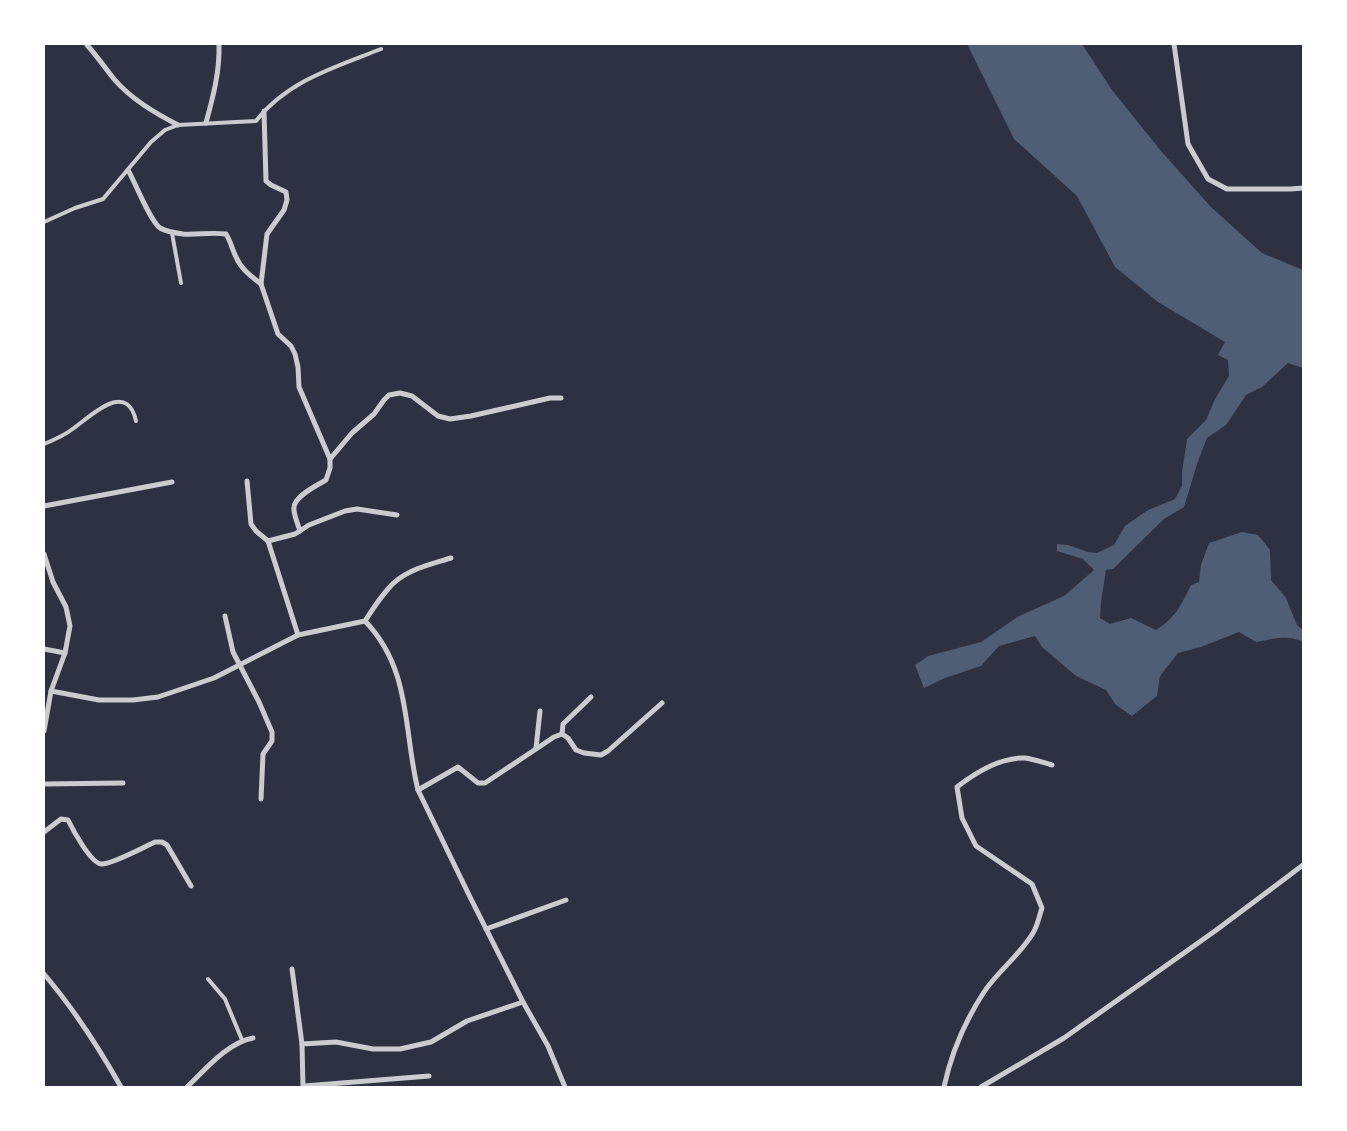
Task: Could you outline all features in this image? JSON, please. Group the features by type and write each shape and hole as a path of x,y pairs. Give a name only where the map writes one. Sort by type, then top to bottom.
{"street":[{"path":"206,124 215,90 219,44"},
{"path":"1174,44 1188,144 1208,179 1227,189 1291,190 1303,188"},
{"path":"88,45 114,79 130,95 178,125"},
{"path":"264,111 266,181 271,186 286,192 287,200 284,210 267,234 261,284 278,334 291,346 295,354 300,387 330,459 330,468 326,480 308,490 296,501 294,508 300,531"},
{"path":"128,170 153,219 160,228 172,233 226,234 242,267 261,284"},
{"path":"330,459 352,433 374,414 389,395 400,393 412,396 438,416 450,419 550,398 561,398"},
{"path":"247,481 251,524 268,541 298,635"},
{"path":"44,506 172,482"},
{"path":"268,541 294,534 345,511 357,509 397,514"},
{"path":"44,554 53,582 66,607 70,626 64,654 51,691 44,731"},
{"path":"51,691 99,700 133,700 150,698 196,684 239,666 298,635 365,621 389,587 406,574 451,558"},
{"path":"225,616 232,652 259,702 272,732 272,741 263,754 261,799"},
{"path":"365,621 374,630 401,686 418,790 523,1002 548,1046 565,1087"},
{"path":"44,649 64,654"},
{"path":"562,734 563,724 591,697"},
{"path":"562,734 568,738 576,750 584,754 601,755 608,752 662,703"},
{"path":"536,748 540,711"},
{"path":"418,790 458,767 478,783 485,783 536,748 562,734"},
{"path":"944,1087 949,1065 966,1022 984,990 1033,933 1042,908 1032,884 976,846 962,818 957,787 969,777 997,763 1025,758 1052,765"},
{"path":"44,784 123,783"},
{"path":"44,832 61,819 68,820 93,860 100,864 109,863 156,842 162,842 167,845 191,886"},
{"path":"981,1087 1064,1038 1215,931 1303,865"},
{"path":"486,929 566,900"},
{"path":"292,969 302,1044 304,1087 429,1076"},
{"path":"44,974 86,1032 121,1087"},
{"path":"302,1044 336,1042 373,1049 400,1049 431,1042 467,1021 523,1002"},
{"path":"187,1087 218,1058 242,1040 253,1038"}],"lane":[{"path":"44,222 103,198 151,142 165,130 178,125 256,121 285,92 310,77 381,49"},
{"path":"172,233 181,283"},
{"path":"44,444 73,429 98,408 110,403 121,402 128,405 134,411 136,421"},
{"path":"208,979 226,999 242,1040"}],"water":[{"path":"967,44 1082,44 1112,90 1161,151 1211,207 1262,253 1303,270 1303,368 1288,363 1262,387 1246,395 1226,425 1207,438 1184,507 1164,519 1113,569 1106,570 1100,618 1110,624 1131,618 1156,630 1177,611 1191,585 1199,582 1201,565 1209,543 1242,532 1258,535 1270,550 1271,580 1286,598 1297,625 1303,630 1303,642 1286,638 1256,642 1239,632 1201,647 1178,653 1160,676 1157,696 1132,716 1116,705 1106,690 1076,676 1042,647 1035,636 999,646 981,666 945,678 924,688 915,665 928,656 981,642 1019,616 1064,596 1094,570 1083,559 1057,551 1057,544 1097,553 1114,545 1125,526 1148,510 1175,499 1182,486 1187,439 1206,420 1215,399 1229,376 1228,360 1218,355 1225,342 1158,302 1115,267 1077,196 1014,139"}]}
